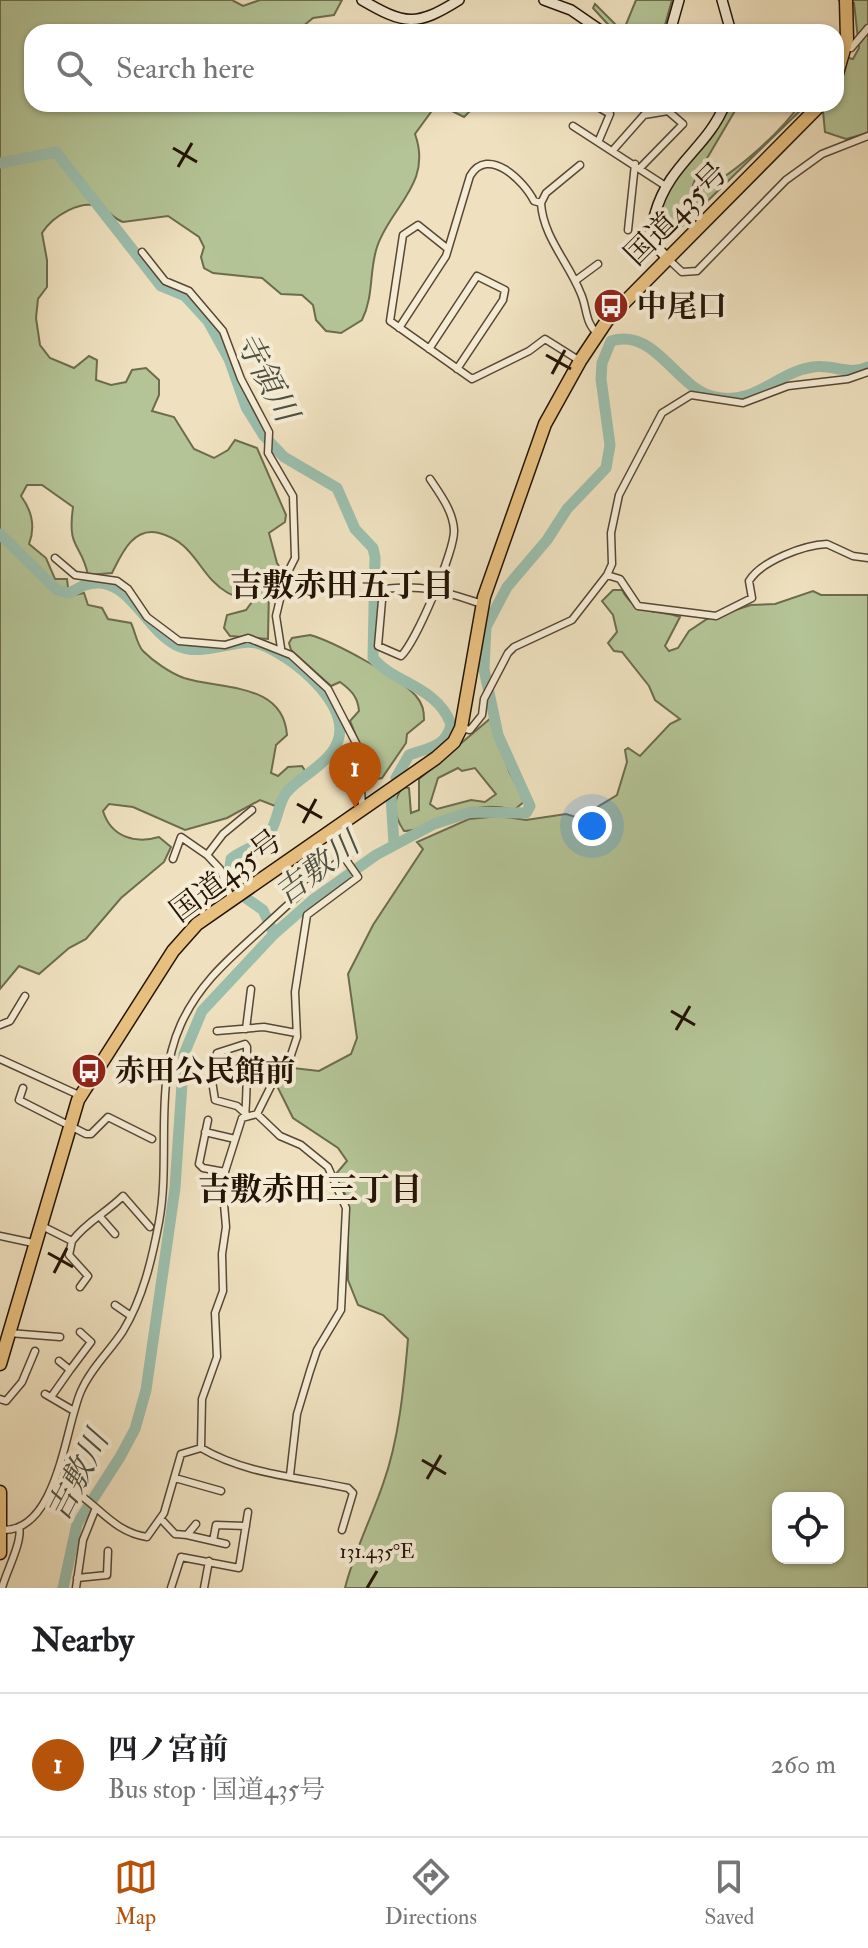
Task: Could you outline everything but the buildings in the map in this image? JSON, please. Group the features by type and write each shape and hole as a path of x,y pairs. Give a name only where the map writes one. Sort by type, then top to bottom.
{"highway":[{"path":"844,49 847,39 846,0"},
{"name":"国道435号","path":"0,1364 33,1243 81,1096 173,951 197,924 231,898 436,758 454,742 461,728 482,604 545,424 580,361 597,333 667,258 813,112"},
{"path":"0,1492 3,1530 0,1553"}],"street":[{"path":"362,0 409,21 432,17 459,0"},
{"path":"544,0 571,10 591,24"},
{"path":"672,24 679,0"},
{"path":"722,0 729,24"},
{"path":"851,48 868,28"},
{"path":"599,140 610,114 607,112"},
{"path":"614,149 644,115 662,112"},
{"path":"628,230 638,166 683,124 669,112"},
{"path":"721,112 714,127 664,185 650,232 651,240 682,272 697,271 786,180 822,154 868,136"},
{"path":"573,126 614,149 664,185"},
{"path":"399,328 448,249 476,167 492,165 510,171 524,181 534,201 541,203"},
{"path":"580,165 562,185 546,193 541,203 548,234 575,281 589,325 597,333"},
{"path":"620,193 632,193"},
{"path":"448,249 418,225 403,235 390,321 472,379 529,351 545,339 580,361"},
{"path":"142,252 165,281 189,291 223,331 269,435 268,448 296,508 295,558 285,578 276,616 281,648"},
{"path":"575,281 598,264"},
{"path":"429,349 477,276 505,290 503,300 457,369"},
{"path":"461,728 470,730 478,724 486,694 514,647 565,626 607,575 612,564 611,533 619,495 641,460 657,419 672,405 691,395 743,403 788,386 848,379 868,372"},
{"path":"430,479 445,501 454,527 435,589 416,637 401,656 381,649 383,589 419,585 435,589 482,604"},
{"path":"607,575 620,579 638,606 716,616 752,598 749,581 756,571 795,553 822,543 853,556 868,558"},
{"path":"55,558 75,575 117,581 128,589 147,617 179,641 225,645 248,638 281,648 328,689 357,744 362,808"},
{"path":"207,855 223,834 252,810"},
{"path":"173,859 181,837 207,855 220,869 231,898"},
{"path":"3,1530 19,1527 33,1515 55,1484 74,1411 86,1382 131,1316 140,1296 159,1220 170,1057 176,1036 208,977 347,857 358,877 307,915 295,992 296,1033 291,1055 279,1070 257,1114"},
{"path":"246,1029 251,989"},
{"path":"0,1025 10,1021 25,996"},
{"path":"217,1031 264,1027 296,1033"},
{"path":"201,1448 202,1399 217,1357 215,1313 223,1291 225,1172 245,1116 245,1044 217,1053 212,1081 216,1102 237,1106 245,1116"},
{"path":"0,1059 81,1096"},
{"path":"23,1088 19,1100 69,1126 91,1134 108,1117 152,1139"},
{"path":"245,1116 257,1114"},
{"path":"257,1114 280,1136 301,1145 328,1167 346,1208 341,1310 317,1350 310,1371 297,1414 290,1475"},
{"path":"208,1120 199,1164 203,1168 225,1172"},
{"path":"205,1132 235,1139"},
{"path":"80,1287 88,1276 69,1255 72,1241 89,1225 101,1218 125,1194 146,1225"},
{"path":"101,1218 115,1234"},
{"path":"39,1224 72,1241"},
{"path":"0,1236 33,1243"},
{"path":"115,1305 131,1316"},
{"path":"80,1332 106,1352"},
{"path":"5,1337 60,1337"},
{"path":"74,1411 48,1396 91,1342"},
{"path":"0,1399 6,1401 25,1384 35,1351"},
{"path":"59,1361 70,1370"},
{"path":"55,1484 81,1492 95,1510 111,1522 147,1537 161,1519 181,1454 201,1448 229,1462 348,1488 353,1493 342,1530"},
{"path":"175,1478 221,1491"},
{"path":"76,1588 83,1540 95,1510"},
{"path":"171,1588 181,1557 239,1568 248,1512"},
{"path":"161,1519 175,1534 226,1544"},
{"path":"187,1535 196,1524"},
{"path":"213,1541 213,1524 246,1526"},
{"path":"2,1588 7,1564 18,1546 19,1527"},
{"path":"77,1578 107,1575 108,1551"},
{"path":"204,1588 209,1561"}],"green space":[{"path":"0,0 232,0 243,6 260,0 342,0 334,15 313,18 306,24 24,24 24,112 431,112 415,134 419,152 414,181 377,247 362,320 341,333 326,331 316,320 313,305 302,295 281,294 262,278 213,273 204,268 201,257 204,247 199,237 168,216 123,222 102,208 86,205 60,215 42,233 47,260 47,287 38,299 36,318 40,345 50,358 74,368 89,356 97,360 96,380 111,385 126,382 132,370 146,368 159,380 159,395 152,411 174,417 194,449 214,458 228,450 235,440 257,448 286,515 285,522 269,533 277,563 283,572 279,584 269,589 268,639 230,636 224,628 227,615 246,610 257,595 239,597 228,593 210,578 182,544 159,533 150,532 135,538 112,573 88,575 73,539 73,507 42,485 27,485 21,496 32,519 29,544 46,558 55,579 67,579 69,596 84,593 88,605 102,608 108,619 131,623 141,648 162,666 184,678 248,691 275,705 283,718 287,735 276,745 271,773 278,776 288,767 302,766 306,772 282,792 275,806 260,800 227,818 185,830 133,807 109,804 103,811 118,832 141,840 159,837 171,847 164,862 121,898 86,939 69,948 39,974 19,966 0,989"},
{"path":"636,0 672,0 665,24 626,24"},
{"path":"838,0 868,0 868,133 846,139 825,132 823,112 844,112 844,57 853,59 859,48 854,3"},
{"path":"595,4 615,24 608,24 593,8"},
{"path":"726,112 734,112 696,177 693,185 698,190 739,166 799,112 671,236 661,235 659,219 672,185"},
{"path":"613,590 622,590 640,608 680,617 665,646 669,651 678,648 689,631 707,619 751,605 775,604 813,591 821,595 868,595 868,1588 345,1588 393,1449 403,1394 408,1339 383,1315 358,1305 348,1280 347,1198 335,1175 347,1161 338,1148 293,1118 278,1088 283,1075 293,1068 319,1071 351,1054 357,1038 348,974 373,925 423,849 417,842 469,819 499,816 526,820 566,814 579,818 617,795 627,762 625,750 628,748 640,756 670,724 680,719 655,700 649,686 622,652 614,651 608,643 617,632 613,615 602,601"},
{"path":"310,635 382,670 408,688 420,702 424,720 407,734 406,743 382,778 367,781 366,760 350,721 359,711 353,694 340,682 331,686 291,650 289,643 292,638"},
{"path":"492,717 509,771 525,801 514,810 481,807 404,831 395,804 403,787 409,788 411,813 419,810 419,779","holes":["458,768 462,771 475,768 496,794 485,802 471,800 437,809 430,804 438,778"]}],"waterway":[{"name":"寺領川","path":"0,163 56,152 161,286 185,296 208,321 229,359 246,407 264,436 284,457 337,488 355,529 373,548 375,557 373,658 392,674 436,701 451,724 441,742 409,755 396,778"},
{"name":"吉敷川","path":"63,1588 77,1524 135,1429 146,1390 175,1188 184,1054 202,1011 274,934 314,899 376,855 434,824 471,812 526,813 530,806 498,735 484,669 486,627 507,587 547,540 567,509 606,468 610,445 601,379 602,363 611,341 627,339 641,343 701,392 715,397 742,397 813,367 848,370 868,367"},
{"path":"0,534 57,590 69,593 85,585 100,583 112,586 124,593 164,637 187,649 251,642 260,644 290,660 332,703 339,736 332,752 286,793 266,837 231,859 229,875 234,889"},
{"name":"寺領川","path":"391,796 394,844"},
{"path":"243,896 263,910 274,934"}],"place":[{"name":"中尾口","path":"611,306"},
{"name":"四ノ宮前","path":"355,808"},
{"name":"赤田公民館前","path":"89,1071"}],"district":[{"name":"吉敷赤田五丁目","path":"342,586"},
{"name":"吉敷赤田三丁目","path":"310,1190"}]}
